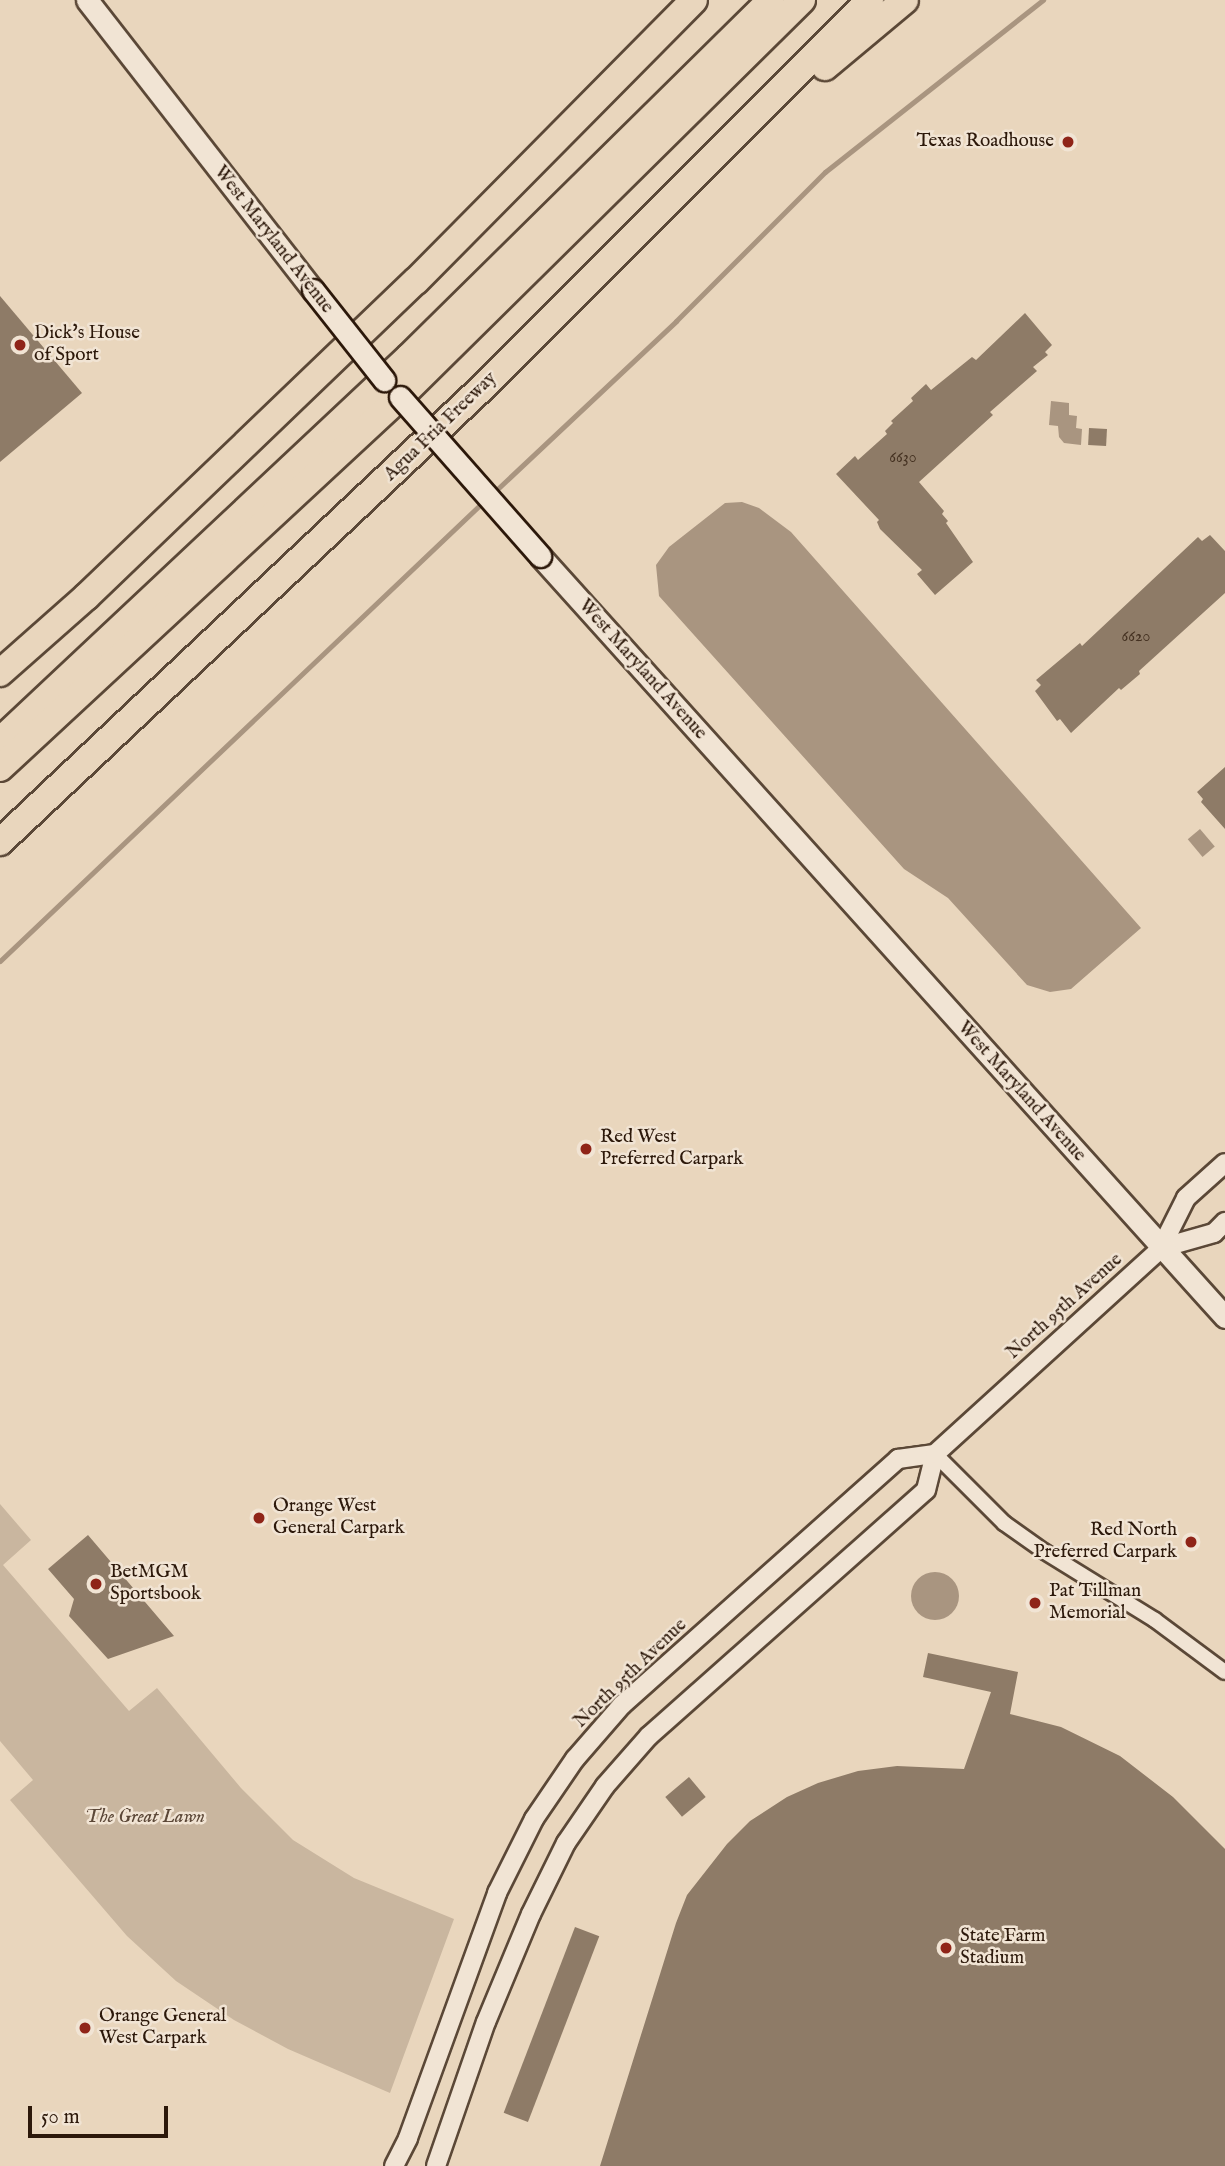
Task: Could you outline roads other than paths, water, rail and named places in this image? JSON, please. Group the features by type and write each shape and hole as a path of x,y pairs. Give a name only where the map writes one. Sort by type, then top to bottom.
{"highway":[{"path":"702,86 771,0"},
{"path":"0,768 172,595 392,389 702,86 802,0"},
{"name":"Agua Fria Freeway","path":"0,842 317,546 706,167 870,0"},
{"path":"706,167 905,0"},
{"path":"0,673 86,597 416,281 686,5"},
{"path":"0,741 172,595"}],"main road":[{"name":"West Maryland Avenue","path":"87,0 392,389 1225,1317"}],"street":[{"name":"North 95th Avenue","path":"401,2164 497,1893 534,1819 575,1759 622,1705 898,1459 935,1454 1161,1248 1186,1198 1225,1163"},
{"name":"North 95th Avenue","path":"1161,1248 1213,1233 1225,1223"},
{"path":"935,1454 1004,1523 1045,1552 1156,1620 1225,1672"},
{"path":"436,2166 486,2022 526,1926 579,1822 604,1786 649,1737 926,1490 935,1454"}],"waterway":[{"path":"491,495 676,321 825,172 1043,0"},
{"path":"0,961 484,501"}],"place":[{"name":"Texas Roadhouse","path":"1068,142"},
{"name":"Dick's House of Sport","path":"20,345"},
{"name":"Red West Preferred Carpark","path":"586,1149"},
{"name":"Orange West General Carpark","path":"259,1518"},
{"name":"Red North Preferred Carpark","path":"1191,1542"},
{"name":"BetMGM Sportsbook","path":"96,1584"},
{"name":"Pat Tillman Memorial","path":"1035,1603"},
{"name":"State Farm Stadium","path":"946,1948"},
{"name":"Orange General West Carpark","path":"85,2028"}],"park label":[{"name":"The Great Lawn","path":"145,1818"}]}
